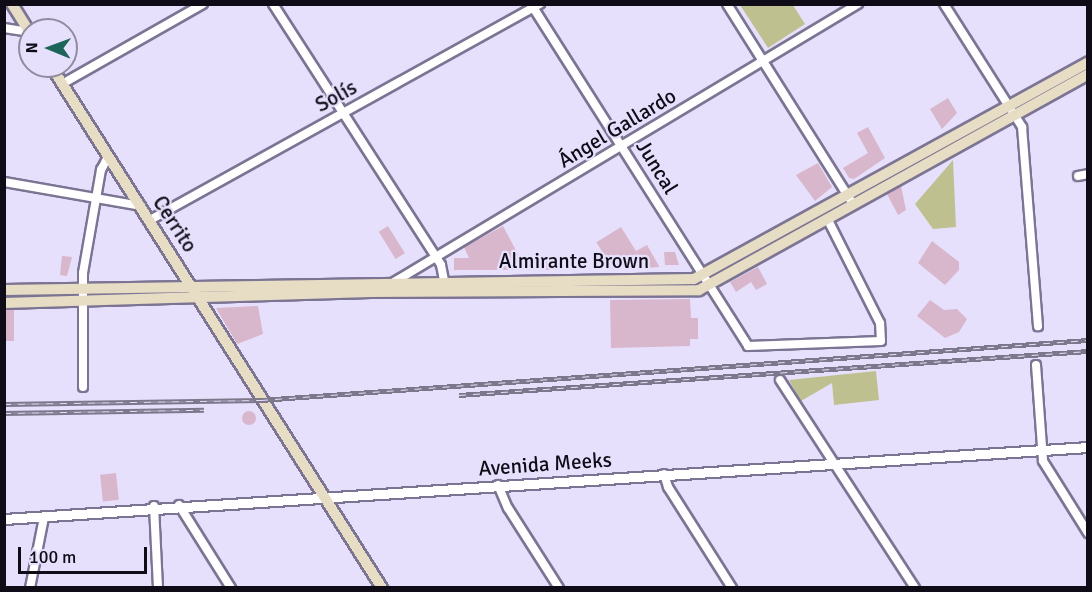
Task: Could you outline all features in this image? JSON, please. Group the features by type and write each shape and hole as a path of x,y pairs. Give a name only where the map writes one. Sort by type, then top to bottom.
{"main road":[{"path":"12,4 21,18"},
{"name":"Almirante Brown","path":"4,303 199,298 445,286 706,280 854,206 1014,110 1088,62"},
{"name":"Almirante Brown","path":"706,280 847,195 1088,74"},
{"name":"Cerrito","path":"58,78 150,219 264,405 382,588"},
{"name":"Almirante Brown","path":"4,290 394,282 445,286"}],"street":[{"path":"62,84 203,4"},
{"path":"273,4 435,255 445,286"},
{"path":"727,4 765,60 854,206"},
{"name":"Ángel Gallardo","path":"394,282 435,255 623,147 858,4"},
{"path":"944,4 1014,110 1038,326"},
{"name":"Solís","path":"150,219 535,6"},
{"name":"Juncal","path":"535,6 744,344 752,348 878,342 883,338 828,220"},
{"path":"83,387 83,288 97,199 108,157"},
{"path":"1078,176 1088,174"},
{"path":"4,182 141,206"},
{"path":"1036,365 1041,450 1045,467 1088,533"},
{"path":"780,380 915,588"},
{"name":"Avenida Meeks","path":"4,519 154,506 1088,447"},
{"path":"664,474 668,487 732,588"},
{"path":"498,485 508,508 559,588"},
{"path":"178,505 231,588"},
{"path":"154,506 158,588"},
{"path":"30,588 44,517"}],"green space":[{"path":"740,5 793,5 805,24 768,48"},
{"path":"953,160 956,227 933,229 915,204"},
{"path":"876,371 879,400 834,405 832,383 801,401 789,380"}],"building":[{"path":"948,98 957,113 942,129 930,109"},
{"path":"868,127 885,158 854,179 849,178 843,168 868,153 857,133"},
{"path":"818,163 832,187 815,201 796,175"},
{"path":"901,186 906,210 898,215 887,194"},
{"path":"388,226 405,253 396,259 379,232"},
{"path":"503,226 519,256 546,257 556,270 454,270 454,258 469,258 464,247"},
{"path":"621,227 638,254 613,270 596,242"},
{"path":"932,241 959,262 959,270 945,285 918,263"},
{"path":"647,245 659,267 646,268 636,251"},
{"path":"664,252 675,252 679,265 665,265"},
{"path":"62,256 72,257 67,276 60,275"},
{"path":"758,267 767,284 756,290 751,282 736,292 730,282"},
{"path":"690,299 691,318 698,318 698,339 690,339 690,346 611,348 610,300"},
{"path":"930,300 944,310 957,309 967,319 959,332 945,338 917,316"},
{"path":"258,306 263,334 237,344 216,308"},
{"path":"4,310 14,310 14,341 4,341"},
{"path":"246,411 252,411 256,418 252,425 246,425 242,421 242,415"},
{"path":"116,473 119,500 103,502 100,475"}],"railway":[{"path":"4,404 261,400 1088,340"},
{"path":"459,395 1088,351"},
{"path":"4,413 204,410"}]}
